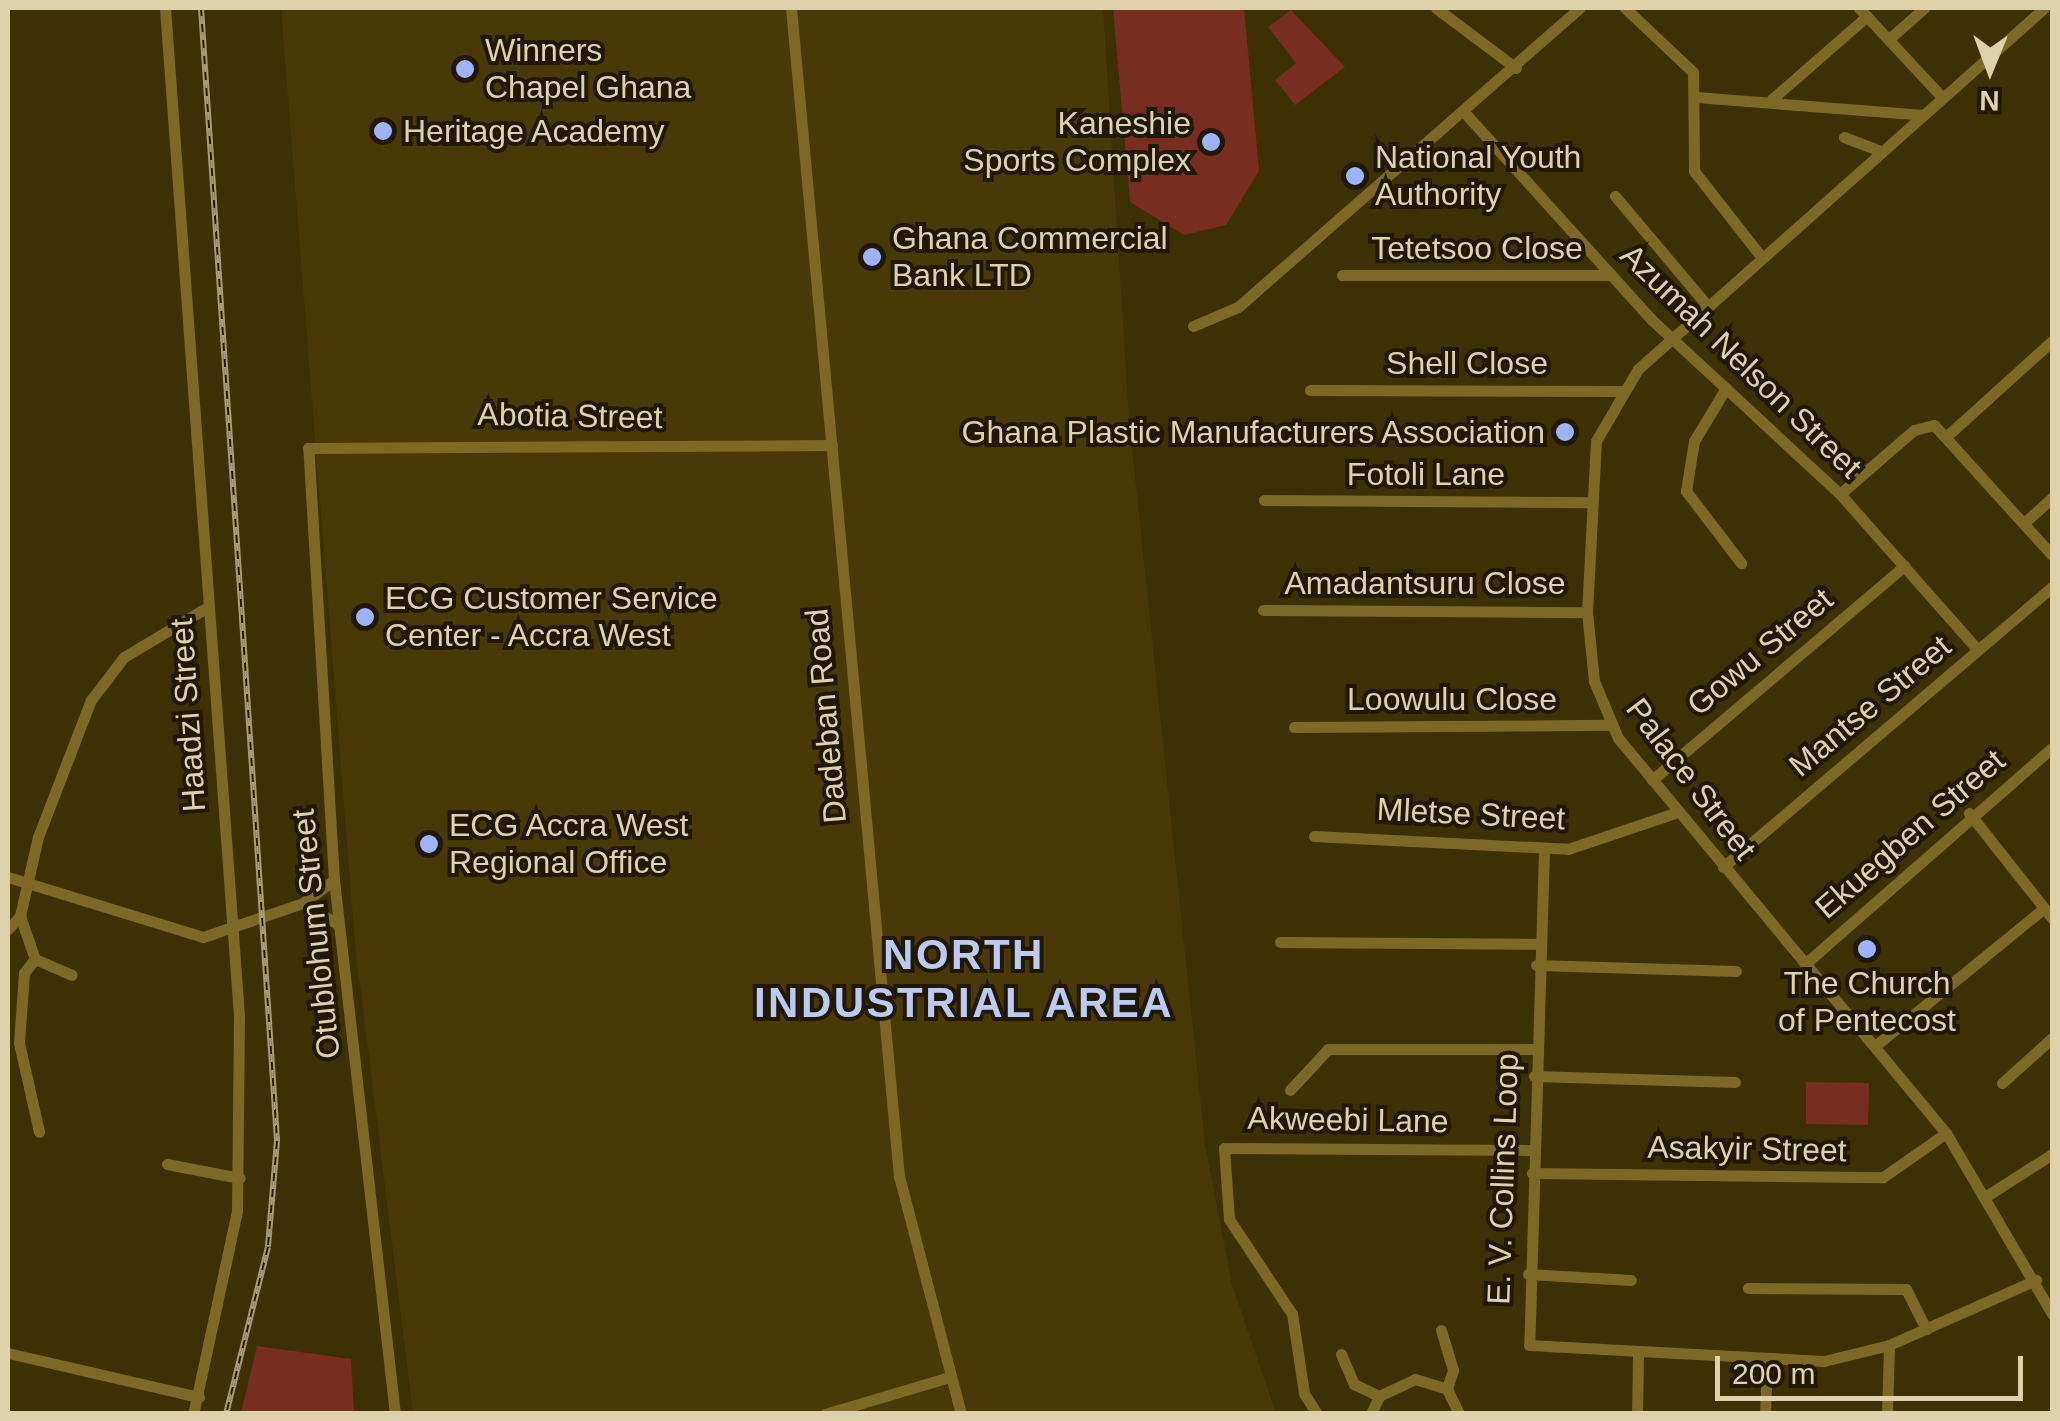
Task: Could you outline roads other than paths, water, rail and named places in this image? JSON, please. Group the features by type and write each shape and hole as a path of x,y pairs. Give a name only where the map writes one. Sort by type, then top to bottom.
{"street":[{"name":"Haadzi Street","path":"165,8 232,929 240,1178 193,1414"},
{"name":"Dadeban Road","path":"791,8 899,1176 960,1414"},
{"path":"1436,8 1516,68"},
{"path":"1194,326 1238,307 1516,68 1580,8"},
{"path":"1625,8 1693,72 1695,174 1759,254"},
{"path":"1888,39 1924,8"},
{"name":"Palace Street","path":"2044,8 1668,336 1623,391 1596,441 1588,502 1586,612 1593,676 1610,725 1723,867 1946,1133 1988,1195 2052,1314"},
{"path":"1772,99 1863,12 1943,98"},
{"path":"1696,96 1772,99 1923,116"},
{"name":"Azumah Nelson Street","path":"1464,112 1668,336 1840,494 1978,650"},
{"path":"1844,137 1882,151"},
{"path":"1615,196 1705,303"},
{"name":"Tetetsoo Close","path":"1342,275 1611,275"},
{"path":"1950,434 2052,341"},
{"path":"1726,388 1694,441 1686,491 1741,562"},
{"name":"Shell Close","path":"1310,390 1623,391"},
{"path":"1840,494 1914,430 1950,434 2052,555"},
{"name":"Abotia Street","path":"308,448 832,444"},
{"name":"Otublohum Street","path":"308,448 334,880 395,1414"},
{"path":"2024,522 2052,498"},
{"name":"Fotoli Lane","path":"1264,500 1588,502"},
{"name":"Gowu Street","path":"1652,780 1904,566"},
{"name":"Mantse Street","path":"1723,867 2052,586"},
{"path":"8,930 20,916 62,765 105,678 208,607"},
{"name":"Amadantsuru Close","path":"1264,610 1586,612"},
{"name":"Loowulu Close","path":"1294,727 1610,725"},
{"name":"Ekuegben Street","path":"1805,964 1969,812 2052,748"},
{"name":"Mletse Street","path":"1314,836 1502,839 1544,850 1606,842 1678,812"},
{"path":"1876,1046 2048,913 1969,812"},
{"name":"E. V. Collins Loop","path":"1544,850 1536,944 1528,1274 1530,1346 1766,1362 1890,1345 2036,1280"},
{"path":"8,877 182,934 232,929 302,903 334,880"},
{"path":"302,903 339,925"},
{"path":"20,916 36,959 72,975"},
{"path":"1280,942 1536,944"},
{"path":"36,959 24,974 19,1043 39,1132"},
{"path":"1536,965 1736,972"},
{"path":"2002,1083 2052,1038"},
{"path":"1290,1090 1328,1050 1534,1049"},
{"path":"1534,1076 1735,1082"},
{"name":"Asakyir Street","path":"1532,1173 1884,1176 1946,1133"},
{"name":"Akweebi Lane","path":"1317,1414 1304,1393 1292,1314 1229,1219 1224,1148 1532,1150"},
{"path":"1988,1195 2052,1154"},
{"path":"167,1164 240,1178"},
{"path":"1528,1274 1631,1280"},
{"path":"1748,1288 1906,1289 1926,1329"},
{"path":"1441,1330 1448,1389 1459,1414"},
{"path":"1887,1414 1890,1345"},
{"path":"8,1353 198,1397"},
{"path":"1341,1354 1354,1384 1379,1396"},
{"path":"1637,1414 1638,1356"},
{"path":"1765,1414 1766,1362"},
{"path":"824,1414 949,1377"},
{"path":"1371,1414 1379,1396 1416,1378 1448,1389"}],"railway":[{"path":"201,8 277,1141 268,1247 226,1414"}],"place":[{"name":"Winners Chapel Ghana","path":"465,69"},
{"name":"Heritage Academy","path":"383,131"},
{"name":"Kaneshie Sports Complex","path":"1211,142"},
{"name":"National Youth Authority","path":"1355,176"},
{"name":"Ghana Commercial Bank LTD","path":"872,257"},
{"name":"Ghana Plastic Manufacturers Association","path":"1565,432"},
{"name":"ECG Customer Service Center - Accra West","path":"365,617"},
{"name":"ECG Accra West Regional Office","path":"429,844"},
{"name":"The Church of Pentecost","path":"1867,949"}],"district":[{"name":"NORTH INDUSTRIAL AREA","path":"964,979"}]}
